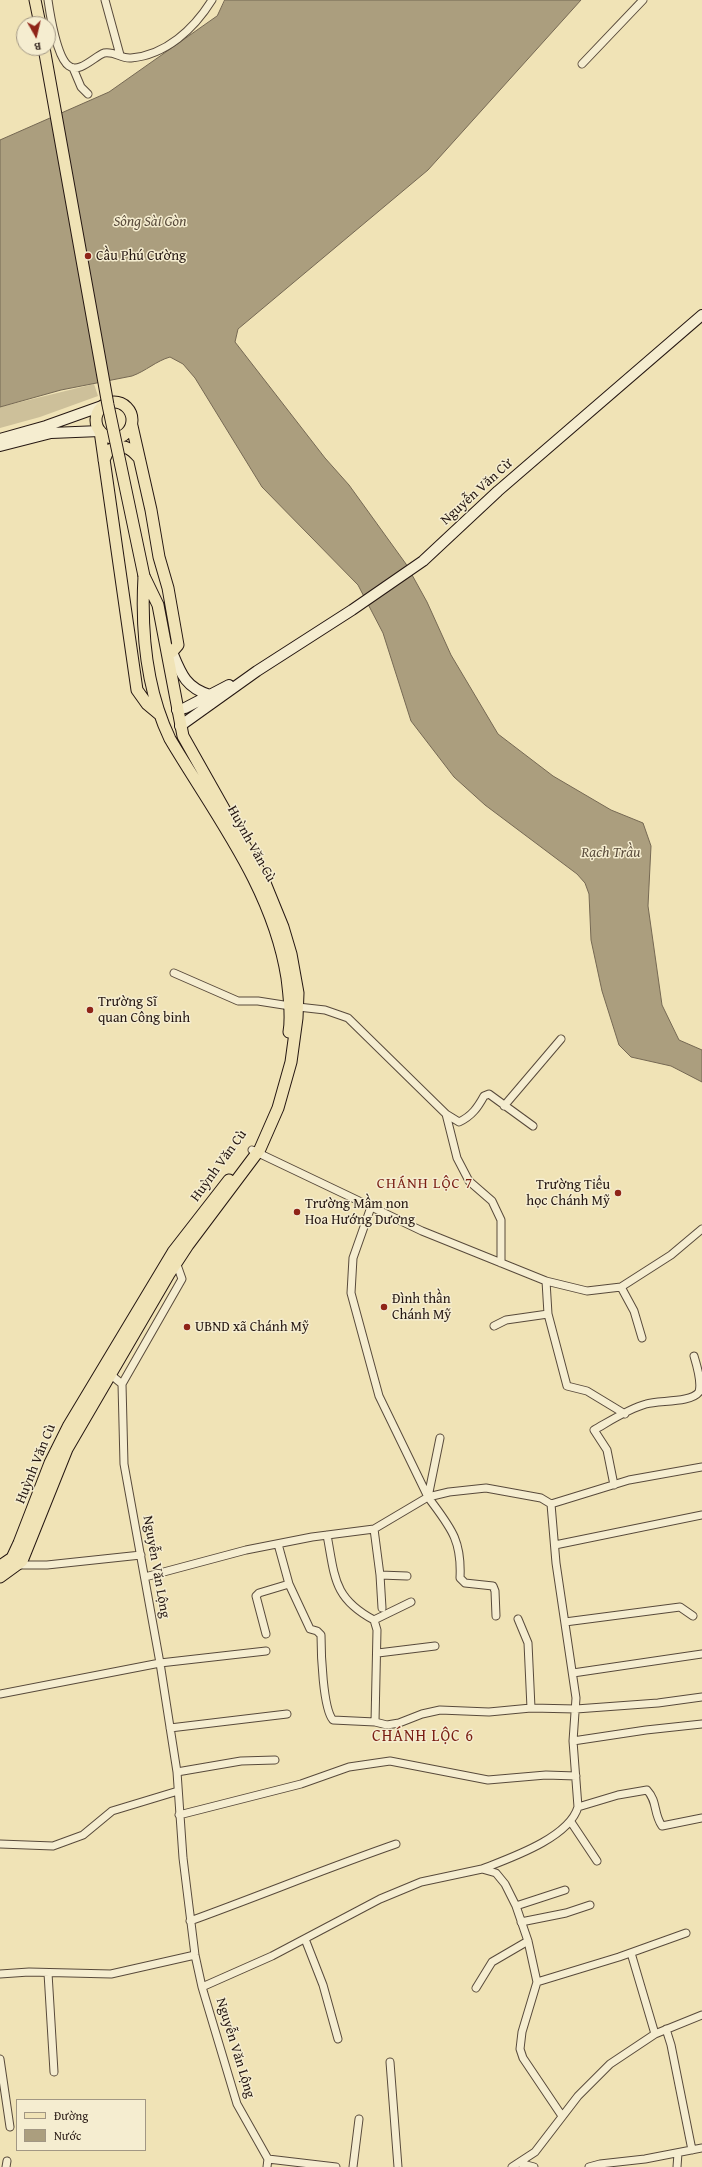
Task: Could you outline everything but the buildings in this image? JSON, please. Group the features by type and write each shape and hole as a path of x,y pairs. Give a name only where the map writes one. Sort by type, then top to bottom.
{"main road":[{"path":"35,0 38,16"},
{"path":"0,1577 19,1565 33,1537 64,1455 107,1372 175,1257 255,1151 278,1108 291,1062 294,1007 298,993 291,954 273,898 187,746 180,726 158,605 144,576 108,404 45,56"},
{"path":"172,652 178,645 168,588 159,557 132,426 132,414 125,404 113,401 102,406 96,417 96,423 103,434 104,460 137,690 146,704 160,714 177,710"},
{"path":"103,434 119,438 129,431 132,426"},
{"path":"104,460 108,451 123,446 130,448 140,459"},
{"path":"144,576 158,591 164,601 172,652 170,667"},
{"path":"144,576 140,594 138,655 146,704"},
{"name":"Huỳnh Văn Cù","path":"144,576 144,629 154,694 160,714 168,733 257,883 271,917 284,958 294,1007"},
{"path":"168,733 180,726"},
{"name":"Huỳnh Văn Cù","path":"2,1565 12,1558 19,1543 57,1446 107,1372"},
{"path":"2,1565 19,1565"}],"street":[{"path":"48,0 55,36 64,61 68,66 73,68 81,66 103,54 108,53 120,55 129,59 170,46 197,20 212,0"},
{"path":"105,0 120,55"},
{"path":"582,64 643,0"},
{"path":"73,68 81,87 88,94"},
{"name":"Nguyễn Văn Cừ","path":"180,726 257,670 352,610 423,561 498,491 702,315"},
{"path":"0,439 46,426 102,406"},
{"path":"0,446 51,433 103,434"},
{"path":"172,652 180,670 190,686 196,691 210,695"},
{"name":"Nguyễn Văn Cừ","path":"177,710 185,708 257,670"},
{"path":"174,973 238,1001 258,1001 325,1010 348,1018 446,1114 460,1122 477,1109 484,1096 489,1094 533,1126"},
{"path":"504,1106 560,1039"},
{"path":"446,1114 457,1158 469,1181 492,1201 501,1220 501,1263"},
{"path":"255,1151 422,1231 546,1281 587,1291 620,1287 671,1255 702,1229"},
{"path":"371,1207 353,1258 351,1293 379,1396 428,1497 456,1536 461,1563 460,1578 465,1583 493,1586 495,1591 496,1616"},
{"path":"107,1372 122,1384 182,1279 175,1257"},
{"path":"546,1281 548,1314 567,1386 586,1391 625,1414"},
{"path":"620,1287 634,1311 642,1338"},
{"path":"494,1326 506,1320 548,1314"},
{"path":"614,1485 607,1450 594,1430 646,1404 688,1399 698,1392 702,1385 694,1356"},
{"name":"Nguyễn Văn Lộng","path":"122,1384 124,1464 160,1664 177,1772 179,1815 195,1955 202,1987 237,2104 267,2163"},
{"path":"428,1497 440,1438"},
{"path":"145,1577 246,1550 327,1535 374,1529 428,1497 449,1492 486,1488 541,1498 551,1504 614,1485 665,1473 702,1468"},
{"path":"202,1987 305,1940 380,1899 421,1882 482,1869 563,1830 570,1822 578,1807 573,1741 576,1698 556,1563 551,1504"},
{"path":"555,1545 702,1515"},
{"path":"374,1529 380,1575 382,1608"},
{"path":"327,1535 334,1575 344,1598 356,1610 374,1620 377,1630 378,1653 375,1722"},
{"path":"278,1544 289,1584 310,1629 317,1631 322,1635 323,1672 329,1716 333,1720 375,1722 387,1725 399,1724 422,1714 440,1710 489,1712 531,1708 576,1709 658,1703 702,1697"},
{"path":"19,1565 47,1565 140,1555"},
{"path":"380,1575 407,1576"},
{"path":"266,1634 256,1596 259,1593 289,1584"},
{"path":"374,1620 411,1602"},
{"path":"565,1622 680,1607 693,1616"},
{"path":"518,1619 528,1643 531,1708"},
{"path":"378,1653 435,1646"},
{"path":"0,1694 160,1664 266,1651"},
{"path":"573,1673 702,1654"},
{"path":"170,1728 287,1714"},
{"path":"573,1741 646,1730 702,1724"},
{"path":"177,1772 242,1761 275,1760"},
{"path":"179,1815 301,1784 348,1767 390,1761 488,1780 546,1774 576,1776"},
{"path":"578,1807 618,1795 647,1790 654,1797 656,1812 662,1826 702,1818"},
{"path":"0,1844 53,1846 83,1835 112,1811 178,1791"},
{"path":"570,1822 596,1861"},
{"path":"190,1921 274,1891 335,1865 396,1844"},
{"path":"482,1869 496,1873 505,1884 516,1906 528,1941 537,1982 522,2032 520,2049 523,2058 562,2116"},
{"path":"516,1906 565,1890"},
{"path":"521,1922 566,1913 590,1905"},
{"path":"537,1982 631,1953 686,1933"},
{"path":"305,1940 323,1985 338,2039"},
{"path":"476,1988 492,1962 528,1941"},
{"path":"631,1953 655,2034"},
{"path":"0,1974 111,1974 195,1955"},
{"path":"48,1973 54,2072"},
{"path":"512,2167 535,2152 562,2116 606,2068 655,2034 702,2015"},
{"path":"666,2029 672,2045 692,2150"},
{"path":"0,2059 10,2127"},
{"path":"390,2062 398,2167"},
{"path":"354,2167 359,2119"},
{"path":"589,2167 702,2148"},
{"path":"676,2167 678,2152"},
{"path":"267,2163 336,2167"},
{"path":"519,2163 534,2167"}],"shaded area":[{"path":"94,384 98,396 40,417 0,428 0,407"}],"water":[{"name":"Sông Sài Gòn","path":"225,0 581,0 428,170 238,329 235,342 325,458 349,485 406,564 427,602 451,655 498,734 553,776 611,810 643,823 651,846 648,906 662,1005 679,1040 702,1050 702,1082 671,1066 631,1057 619,1045 602,991 591,940 589,894 585,883 577,874 485,805 454,777 411,721 383,633 358,585 262,487 195,378 183,364 170,357 132,376 61,390 0,407 0,140 109,92 217,16"}],"place":[{"name":"Cầu Phú Cường","path":"88,256"},
{"name":"Trường Sĩ quan Công binh","path":"90,1010"},
{"name":"Trường Tiểu học Chánh Mỹ","path":"618,1193"},
{"name":"Trường Mầm non Hoa Hướng Dương","path":"297,1212"},
{"name":"Đình thần Chánh Mỹ","path":"384,1307"},
{"name":"UBND xã Chánh Mỹ","path":"187,1327"}],"district":[{"name":"CHÁNH LỘC 7","path":"425,1184"},
{"name":"CHÁNH LỘC 6","path":"423,1737"}],"water label":[{"name":"Rạch Trầu","path":"611,853"}]}
